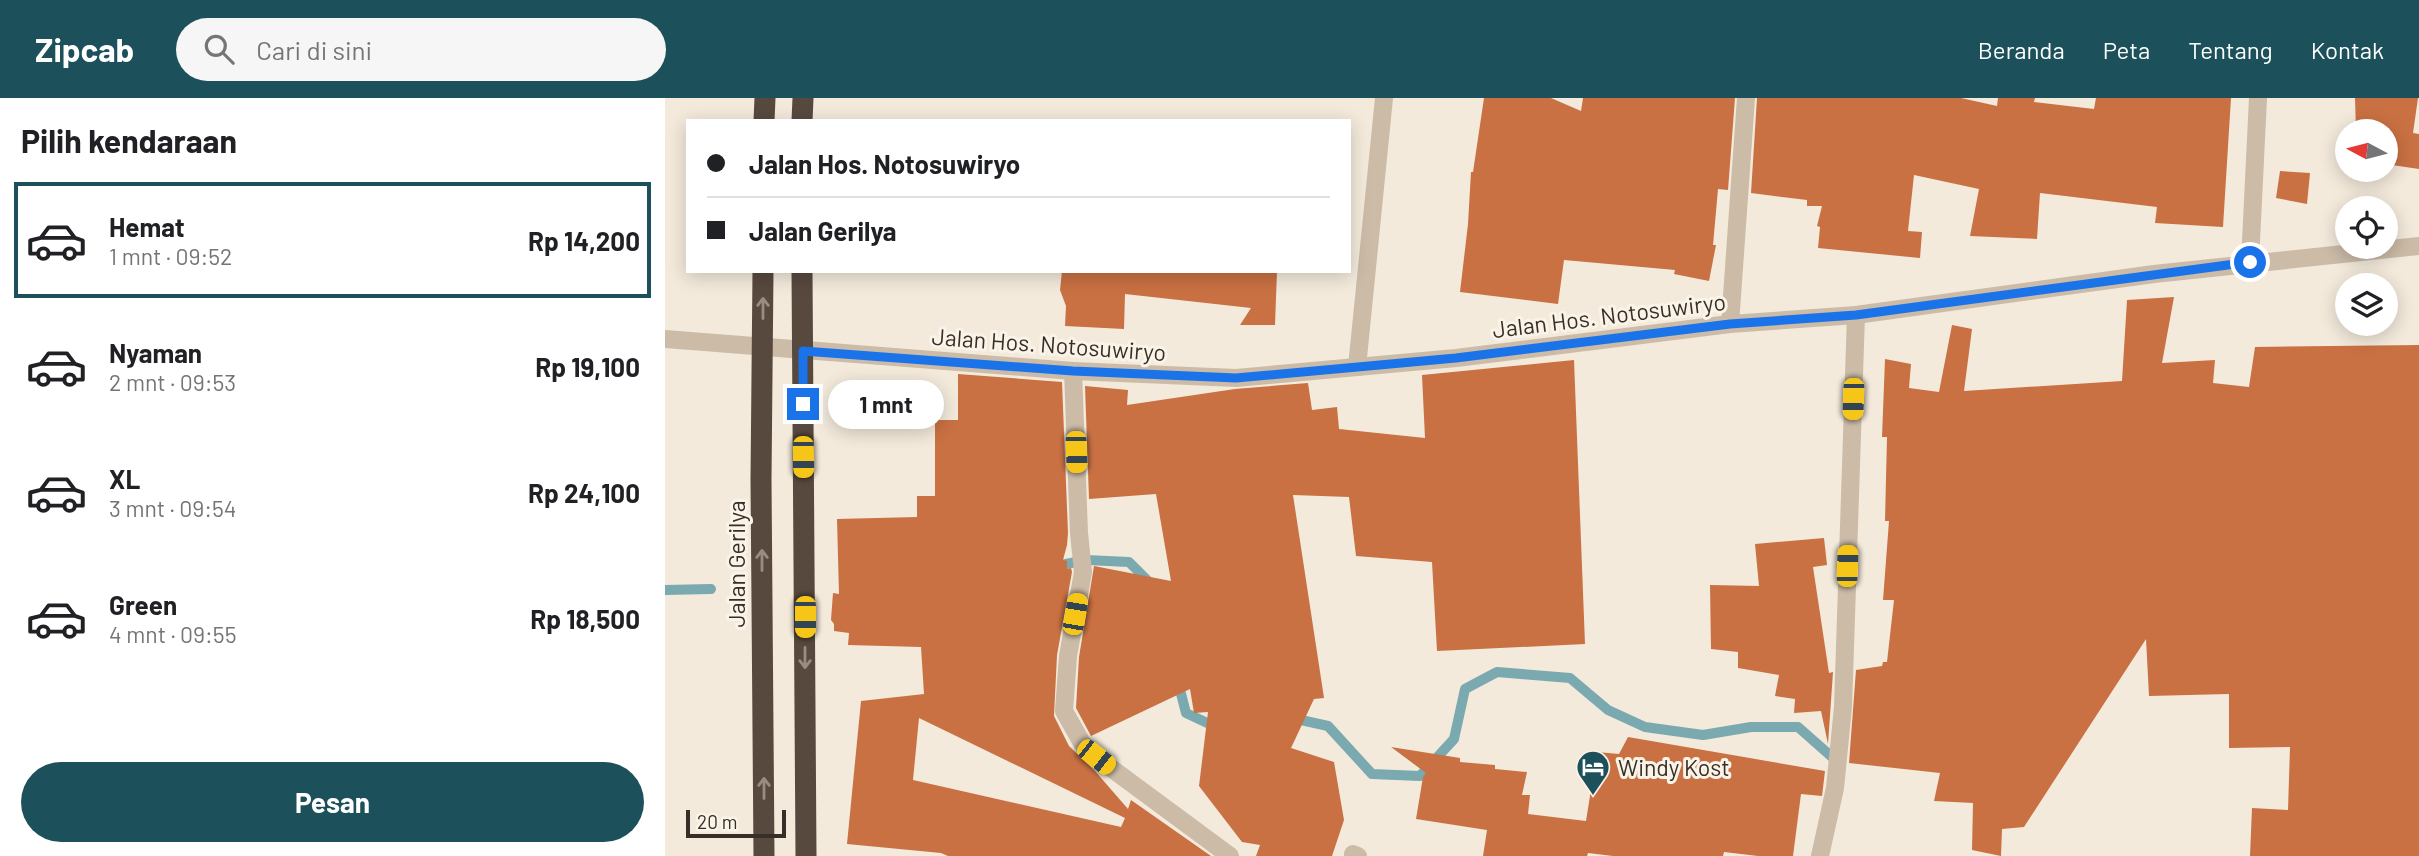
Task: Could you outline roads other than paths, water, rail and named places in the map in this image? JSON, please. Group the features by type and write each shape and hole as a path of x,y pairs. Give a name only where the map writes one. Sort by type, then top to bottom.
{"highway":[{"path":"764,119 765,98"},
{"path":"802,119 803,98"},
{"name":"Jalan Gerilya","path":"764,273 761,479 764,856"},
{"path":"801,273 806,856"}],"street":[{"path":"1357,367 1384,98"},
{"path":"1730,324 1746,98"},
{"path":"2250,262 2258,98"},
{"name":"Jalan Hos. Notosuwiryo","path":"665,339 1073,371 1236,378 1456,358 1730,324 1856,315 2250,262 2419,246"},
{"path":"1820,856 1835,788 1843,708 1856,315"},
{"path":"1073,371 1083,572 1068,656 1064,711 1071,726 1096,757 1230,856"}],"waterway":[{"path":"1056,566 1086,560 1129,562 1150,583"},
{"path":"665,590 711,589"},
{"path":"1292,718 1328,726 1372,774 1420,776 1454,739 1465,689 1497,672 1570,678 1608,710 1645,727 1703,735 1751,727 1798,727 1832,757"},
{"path":"1178,682 1186,713 1218,728"}],"place":[{"name":"Windy Kost","path":"1593,797"}]}
